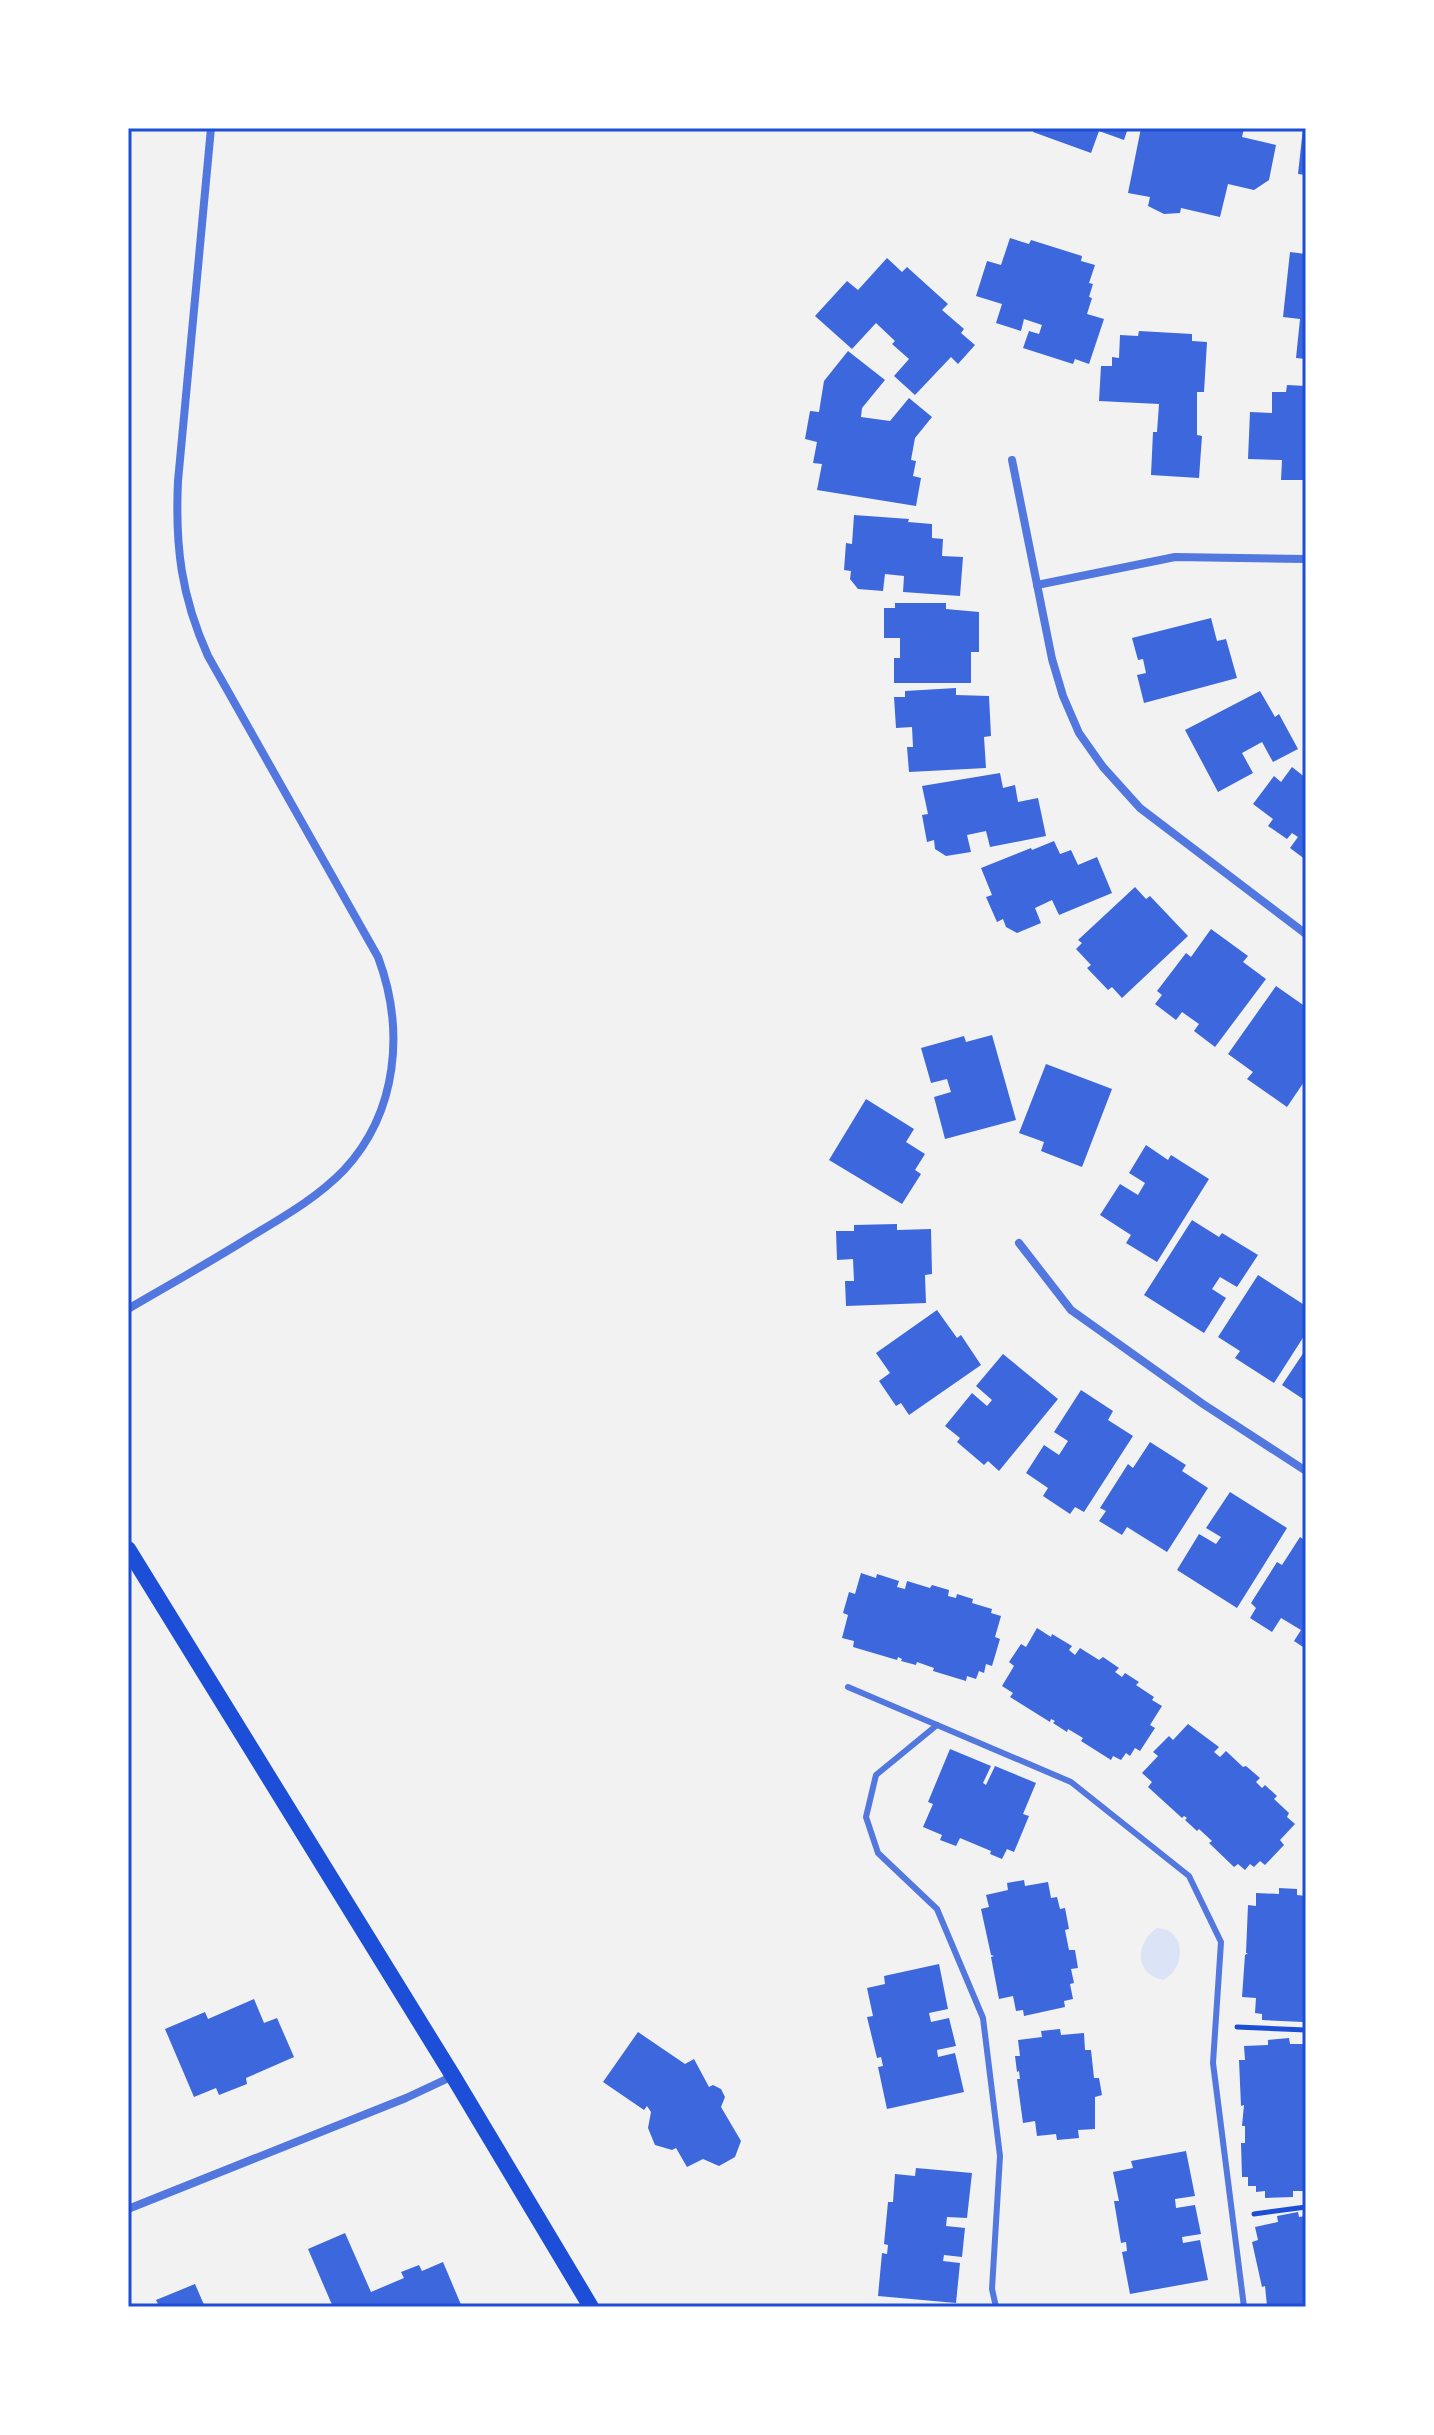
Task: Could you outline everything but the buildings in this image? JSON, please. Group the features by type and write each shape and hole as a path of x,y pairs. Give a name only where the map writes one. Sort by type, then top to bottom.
{"main road":[{"path":"128,1549 453,2076 591,2307"}],"street":[{"path":"128,1309 280,1220 337,1177 360,1151 376,1123 387,1092 394,1050 389,991 378,957 208,656 196,629 181,578 177,529 178,481 211,128"},
{"path":"1012,460 1052,659 1079,733 1103,767 1155,820 1306,934"},
{"path":"1037,585 1175,557 1306,559"},
{"path":"1019,1243 1071,1310 1203,1404 1306,1471"},
{"path":"128,2209 406,2098 453,2076"}],"lane":[{"path":"848,1687 1071,1782 1189,1876 1221,1942 1213,2063 1244,2307"},
{"path":"937,1725 876,1775 866,1817 878,1853 937,1909 983,2018 1000,2156 992,2289 996,2307"}],"path":[{"path":"1216,2026 1306,2030"},
{"path":"1233,2217 1306,2207"}],"shaded area":[{"path":"1157,1928 1174,1935 1180,1950 1176,1967 1163,1980 1147,1971 1141,1957 1145,1942"}]}
